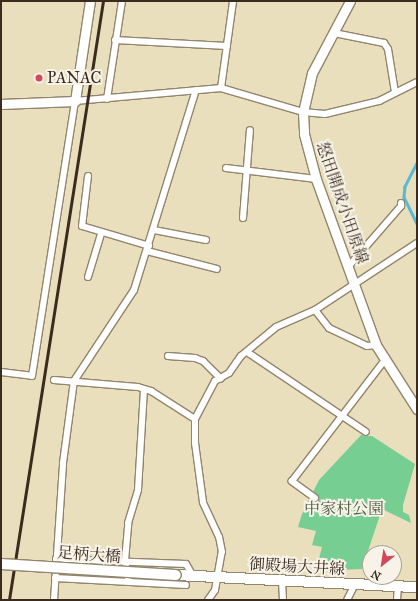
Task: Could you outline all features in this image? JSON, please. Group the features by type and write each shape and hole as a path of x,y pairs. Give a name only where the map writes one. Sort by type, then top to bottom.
{"main road":[{"path":"1,104 75,101 90,1"},
{"name":"怒田開成小田原線","path":"350,1 312,73 303,112 304,134 316,179 376,345 384,361 416,405"},
{"name":"足柄大橋","path":"1,564 176,575"},
{"name":"御殿場大井線","path":"176,575 417,587"}],"street":[{"path":"107,99 122,1"},
{"path":"221,88 233,1"},
{"path":"334,33 384,43 388,49 395,92"},
{"path":"116,40 227,46"},
{"path":"1,372 35,377 75,101 221,88 303,112 325,114 379,101 417,82"},
{"path":"54,600 63,463 74,381 127,304 148,249 196,90"},
{"path":"243,218 250,130"},
{"path":"226,168 316,179"},
{"path":"88,176 82,226 101,234 148,249 217,269"},
{"path":"348,267 401,206 401,203"},
{"path":"154,230 206,240"},
{"path":"88,277 101,234"},
{"path":"208,600 215,590 222,552 219,537 203,502 195,443 195,419 215,381 221,379 247,352 276,327 314,310 354,286 417,243"},
{"path":"314,310 329,328 367,346 376,345"},
{"path":"247,352 366,432"},
{"path":"168,356 195,358 203,361 221,379"},
{"path":"315,498 292,481 384,361"},
{"path":"54,380 144,389 195,419"},
{"path":"129,582 125,561 128,523 138,490 144,389"},
{"path":"56,559 186,564 193,576"},
{"path":"55,578 186,585"},
{"path":"282,581 283,600"},
{"path":"347,600 355,584"},
{"path":"397,600 398,586"}],"green space":[{"name":"中家村公園","path":"362,434 363,436 372,436 415,464 403,505 403,512 409,515 411,523 382,509 370,545 362,545 362,569 316,571 322,547 312,545 316,531 298,527 302,514 319,480"}],"waterway":[{"path":"417,163 405,187 404,197 417,224"}],"railway":[{"path":"9,600 103,1"}],"place":[{"name":"PANAC","path":"39,78"}]}
